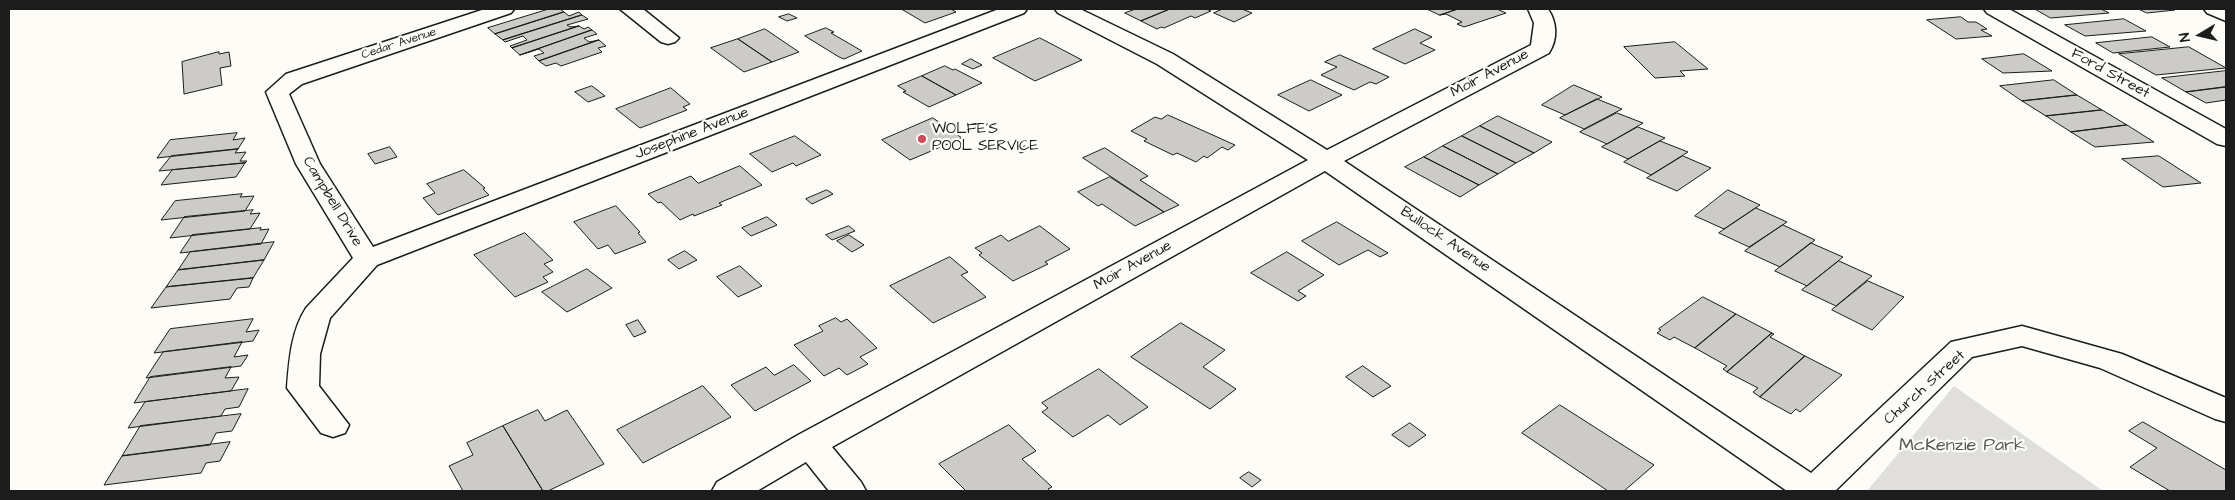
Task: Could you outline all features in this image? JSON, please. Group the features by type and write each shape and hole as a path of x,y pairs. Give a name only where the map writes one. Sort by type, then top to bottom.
{"street":[{"name":"Cedar Avenue","path":"294,79 504,9"},
{"path":"630,9 668,38"},
{"name":"Josephine Avenue","path":"367,259 1017,9"},
{"name":"Bullock Avenue","path":"1065,9 1165,59 1326,160 1813,491"},
{"name":"Moir Avenue","path":"729,491 810,444 1326,160 1541,48 1546,30 1544,15 1538,9"},
{"name":"Ford Street","path":"1994,9 2226,139"},
{"path":"2214,9 2226,15"},
{"name":"Campbell Drive","path":"294,79 277,92 308,164 367,259 316,315 305,354 303,388 333,425"},
{"name":"Church Street","path":"1813,491 1962,349 2022,336 2111,361 2226,411"},
{"path":"810,444 849,491"}],"green space":[{"name":"McKenzie Park","path":"1954,386 2103,491 1867,491"}],"building":[{"path":"549,9 560,9 564,12 495,34 488,28"},
{"path":"951,9 956,12 925,23 903,10"},
{"path":"1136,9 1170,9 1141,21 1125,13"},
{"path":"1170,9 1206,9 1211,11 1195,18 1191,16 1164,28 1157,29 1141,21"},
{"path":"1223,9 1242,9 1252,13 1234,22 1214,13"},
{"path":"1427,9 1458,9 1440,15"},
{"path":"1458,9 1497,9 1506,13 1464,27 1457,24 1462,22 1446,14 1440,15"},
{"path":"2035,9 2101,9 2109,13 2051,18"},
{"path":"2139,9 2173,9 2175,10 2147,13"},
{"path":"564,12 569,16 579,12 582,15 503,40 495,34"},
{"path":"789,14 797,18 787,21 779,17"},
{"path":"582,15 588,19 567,25 570,27 579,26 512,48 510,46 527,40 523,36 505,42 503,40"},
{"path":"1961,17 1968,22 1976,22 1987,29 1981,30 1992,36 1956,39 1927,20"},
{"path":"2124,19 2146,31 2085,36 2065,25"},
{"path":"579,26 584,29 588,27 592,30 520,55 512,48"},
{"path":"826,28 834,32 831,33 862,51 844,59 805,36"},
{"path":"765,29 799,52 772,62 738,39"},
{"path":"1415,29 1432,37 1420,43 1435,50 1405,64 1373,49"},
{"path":"592,30 597,34 584,38 589,42 599,40 539,61 534,56 544,53 539,49 520,55"},
{"path":"2152,37 2170,47 2113,53 2096,43"},
{"path":"1040,38 1082,60 1035,81 993,58"},
{"path":"738,39 772,62 744,72 711,48"},
{"path":"599,40 606,46 598,48 602,52 561,66 556,63 546,66 539,61"},
{"path":"1675,42 1708,69 1680,71 1685,76 1655,78 1624,47"},
{"path":"2189,47 2226,68 2156,75 2119,54"},
{"path":"219,52 219,54 229,52 231,66 220,68 222,85 184,94 182,62"},
{"path":"2024,54 2052,71 2003,73 1982,59"},
{"path":"1340,55 1389,77 1376,84 1370,82 1354,90 1321,75 1337,67 1325,62"},
{"path":"971,59 982,65 973,69 962,64"},
{"path":"945,66 982,83 956,95 922,76"},
{"path":"2226,71 2226,87 2186,92 2162,78"},
{"path":"922,76 956,95 929,107 903,92 906,91 898,86"},
{"path":"1311,80 1342,95 1309,111 1278,95"},
{"path":"2054,80 2077,95 2022,101 2000,86"},
{"path":"1574,85 1602,97 1565,115 1542,105"},
{"path":"592,86 605,96 588,102 575,92"},
{"path":"2226,87 2226,100 2206,103 2186,92"},
{"path":"671,88 690,104 683,107 687,110 640,128 616,109"},
{"path":"2077,95 2102,110 2046,116 2022,101"},
{"path":"1597,99 1622,109 1584,129 1560,118"},
{"path":"2102,110 2127,125 2071,132 2046,116"},
{"path":"1617,113 1643,123 1607,144 1580,132"},
{"path":"1168,115 1235,145 1228,150 1222,147 1207,158 1204,156 1196,162 1177,153 1173,155 1144,141 1147,139 1131,131 1155,117 1161,119"},
{"path":"1498,116 1552,142 1534,153 1480,126"},
{"name":"WOLFE'S POOL SERVICE","path":"933,118 962,138 910,160 882,140"},
{"path":"2127,125 2154,142 2095,147 2071,132"},
{"path":"1480,126 1534,153 1516,163 1462,136"},
{"path":"1638,127 1665,138 1628,159 1602,147"},
{"path":"237,133 233,140 245,138 238,149 157,158 170,140"},
{"path":"795,136 821,155 796,166 793,163 772,172 750,154"},
{"path":"1462,136 1516,163 1498,174 1443,146"},
{"path":"1660,141 1688,152 1651,175 1624,162"},
{"path":"1025,146 1031,149 1021,153 1016,150"},
{"path":"1443,146 1498,174 1479,185 1424,157"},
{"path":"390,147 397,157 375,164 368,154"},
{"path":"1105,148 1148,176 1140,180 1179,205 1164,212 1083,158"},
{"path":"238,149 235,153 246,152 240,161 247,161 245,163 159,171 171,156"},
{"path":"1683,156 1711,168 1677,191 1647,178"},
{"path":"2159,156 2201,183 2163,187 2122,159"},
{"path":"1424,157 1479,185 1460,197 1405,167"},
{"path":"245,163 236,177 161,185 172,170"},
{"path":"740,166 762,185 719,203 722,205 694,216 693,214 680,220 661,202 658,203 648,194 691,176 698,183"},
{"path":"464,170 485,188 483,189 489,195 438,215 423,198 435,193 427,184"},
{"path":"1110,177 1164,212 1135,226 1102,204 1098,206 1078,192"},
{"path":"827,190 833,194 812,204 806,199"},
{"path":"1728,190 1760,205 1724,229 1695,216"},
{"path":"242,194 240,197 254,196 245,211 161,220 175,201"},
{"path":"616,206 640,232 638,233 646,242 615,254 608,245 598,249 574,222"},
{"path":"1756,208 1787,222 1749,247 1719,233"},
{"path":"253,210 250,214 260,213 250,229 170,238 184,217"},
{"path":"767,217 777,225 751,236 742,228"},
{"path":"1337,222 1388,253 1380,257 1368,250 1339,265 1302,241"},
{"path":"1783,225 1815,240 1780,267 1745,251"},
{"path":"849,226 855,231 832,240 826,235"},
{"path":"1040,226 1070,249 1045,262 1048,264 1013,281 979,255 982,253 975,248 1001,235 1008,241"},
{"path":"261,228 260,230 269,229 261,244 180,253 192,235"},
{"path":"525,233 553,260 544,264 553,272 543,277 548,282 515,297 474,255"},
{"path":"849,235 864,245 852,252 837,241"},
{"path":"274,242 264,260 178,270 190,252"},
{"path":"1811,243 1843,257 1807,286 1775,271"},
{"path":"685,251 697,260 679,269 668,260"},
{"path":"1287,252 1324,275 1298,291 1306,296 1298,301 1251,273"},
{"path":"950,257 968,272 961,275 986,297 933,323 890,286"},
{"path":"264,260 253,278 166,287 178,270"},
{"path":"1839,261 1872,276 1836,306 1802,290"},
{"path":"740,266 762,286 738,297 717,277"},
{"path":"587,269 612,288 567,312 542,292"},
{"path":"253,278 249,287 237,288 230,299 151,308 166,287"},
{"path":"1868,281 1904,297 1872,330 1832,310"},
{"path":"1703,297 1736,314 1695,348 1674,337 1670,340 1657,333 1661,330 1659,329"},
{"path":"1736,314 1772,333 1727,372 1723,369 1727,366 1695,348"},
{"path":"836,318 841,322 847,319 877,348 860,357 868,364 847,375 839,368 824,376 794,345 823,331 819,326"},
{"path":"253,319 246,332 259,330 253,341 154,353 170,329"},
{"path":"638,320 646,332 634,337 626,325"},
{"path":"1181,323 1225,350 1203,367 1236,389 1210,409 1131,357"},
{"path":"1772,333 1774,334 1770,337 1805,356 1760,397 1753,392 1758,388 1727,372"},
{"path":"242,342 234,357 248,355 241,366 146,378 163,352"},
{"path":"1805,356 1842,375 1800,412 1796,409 1791,414 1760,397"},
{"path":"794,365 811,381 755,411 731,385 766,367 774,375"},
{"path":"1363,366 1391,386 1373,397 1346,377"},
{"path":"231,367 225,378 239,377 231,391 134,403 150,377"},
{"path":"1099,369 1148,407 1120,425 1108,415 1073,437 1042,412 1048,408 1042,403"},
{"path":"703,386 731,417 643,463 617,430"},
{"path":"248,389 239,407 225,409 221,416 128,428 145,402"},
{"path":"1560,405 1654,465 1624,491 1608,491 1522,433"},
{"path":"538,410 545,421 567,410 604,464 548,491 543,491 503,426"},
{"path":"241,414 232,431 216,433 210,445 122,456 140,426"},
{"path":"2143,422 2226,470 2226,491 2170,491 2130,467 2157,448 2129,431"},
{"path":"1410,423 1426,435 1409,447 1392,435"},
{"path":"1009,425 1036,451 1022,459 1052,487 1048,489 1050,491 966,491 939,464"},
{"path":"503,426 543,491 463,491 449,466 473,455 467,443"},
{"path":"230,442 220,461 206,463 201,473 104,485 122,456"},
{"path":"1249,472 1261,480 1252,487 1240,478"}],"place":[{"name":"WOLFE'S POOL SERVICE","path":"922,139"}]}
